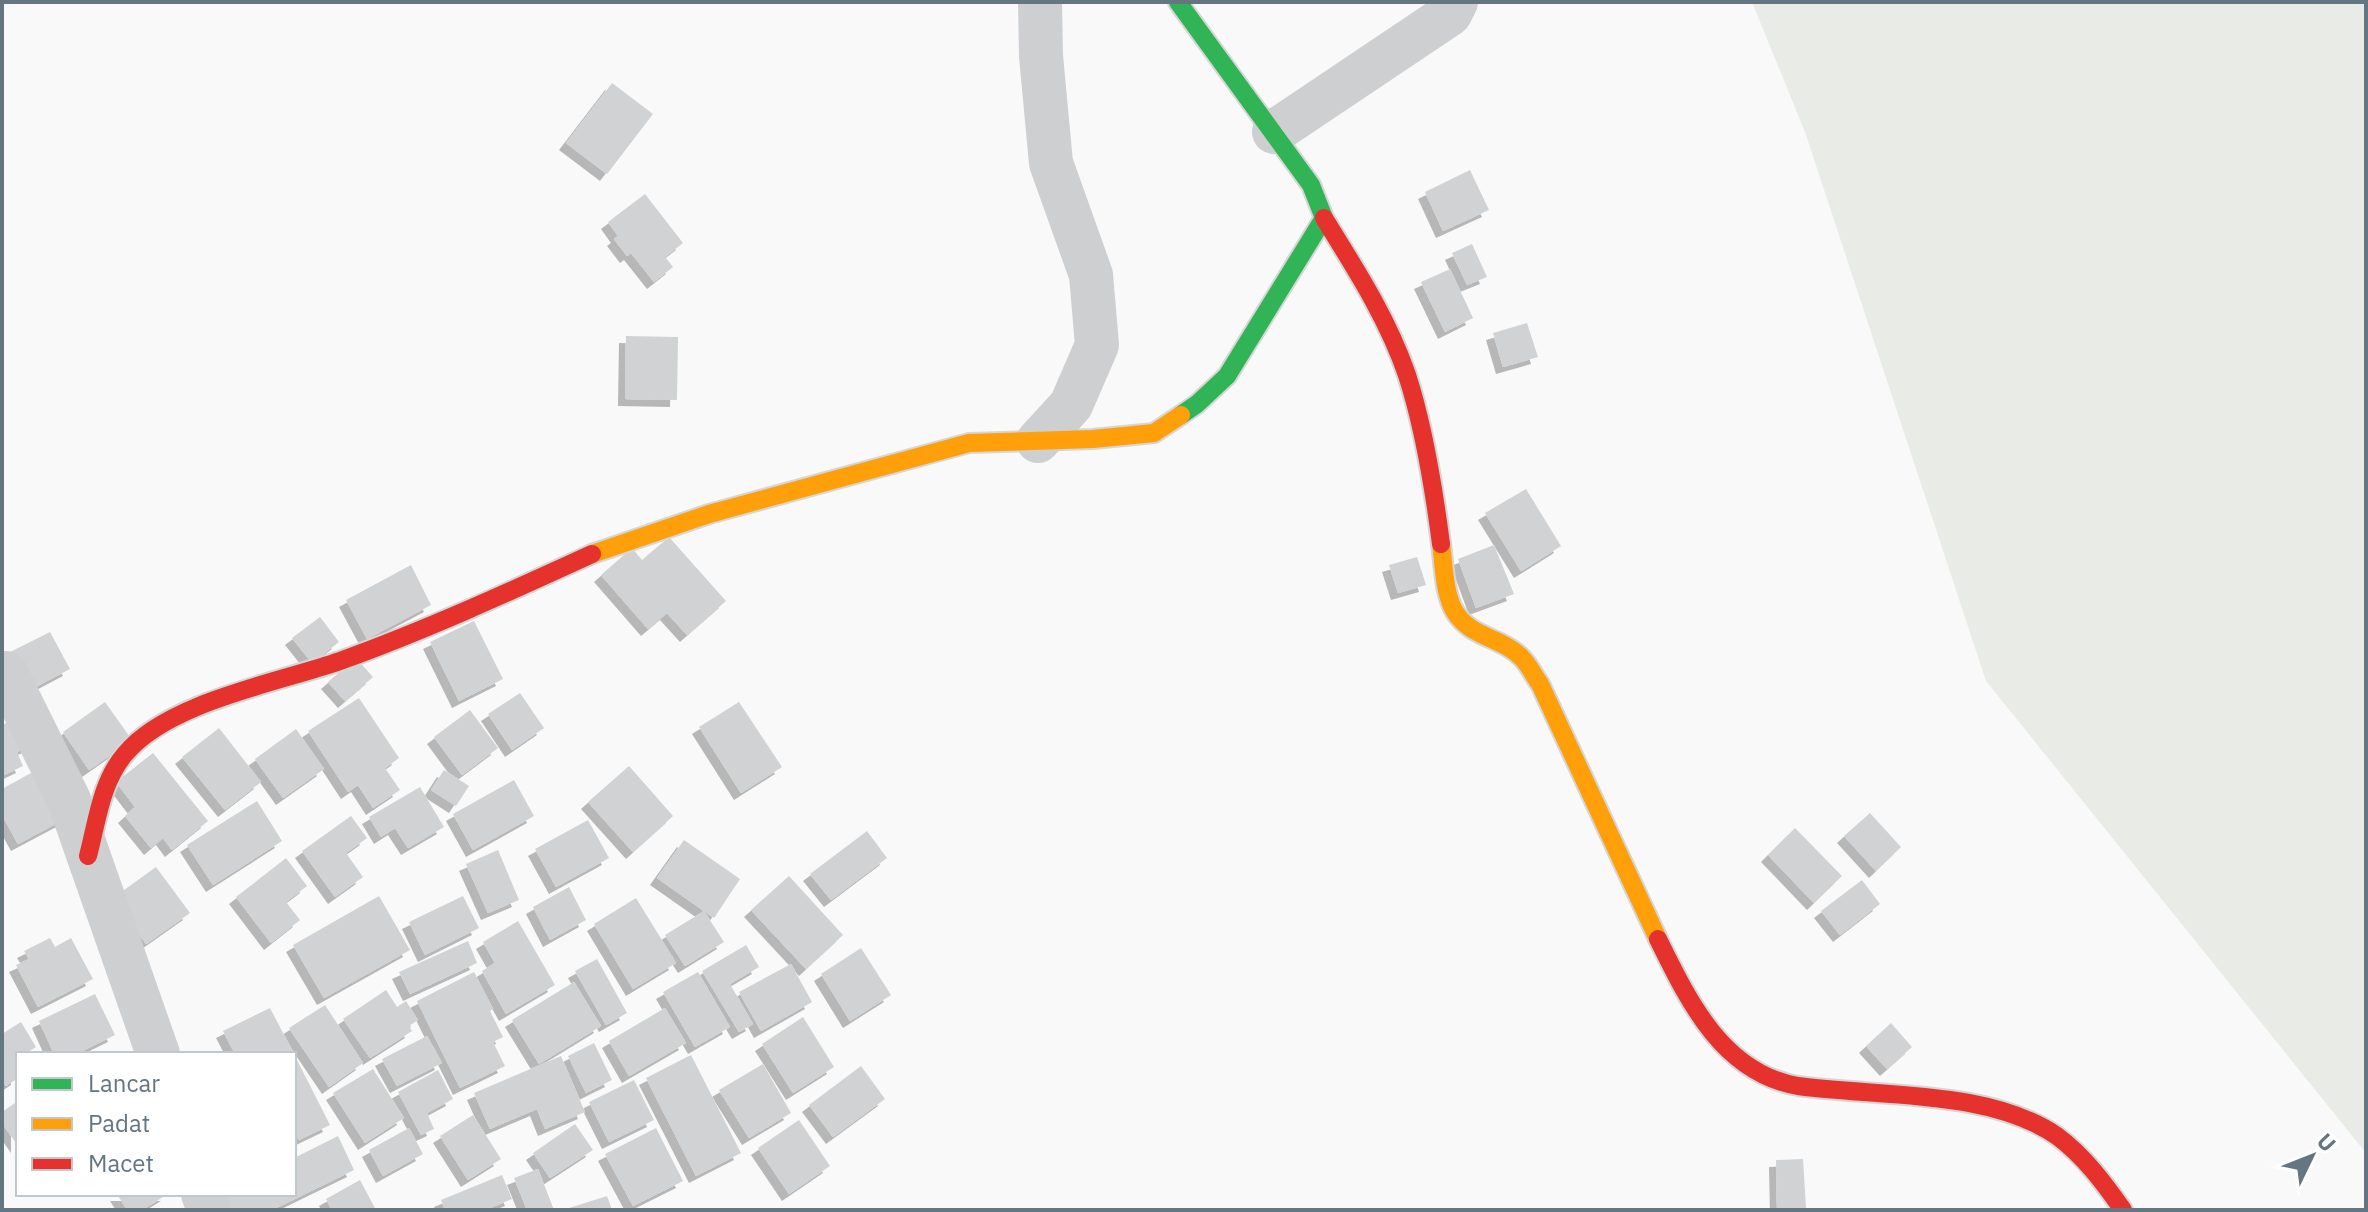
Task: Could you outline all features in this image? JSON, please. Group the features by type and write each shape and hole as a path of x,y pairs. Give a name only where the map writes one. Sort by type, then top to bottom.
{"street":[{"path":"1038,441 1071,405 1097,345 1091,275 1051,163 1041,56 1040,2"},
{"path":"1178,2 1311,185 1324,218 1371,294 1407,375 1433,486 1448,590 1454,611 1471,631 1521,657 1540,684 1658,940 1702,1018 1732,1055 1756,1073 1789,1085 1922,1099 2005,1112 2051,1132 2099,1175 2123,1210"},
{"path":"1274,132 1450,14 1456,2"},
{"path":"88,856 109,776 126,752 159,725 200,707 339,661 461,614 596,552 709,514 969,443 1093,439 1154,433 1197,404 1227,376 1324,218"},
{"path":"6,673 69,800 157,1052"}],"shaded area":[{"path":"1752,2 2366,2 2366,1153 1986,681 1805,132"}],"building":[{"path":"612,83 653,114 607,174 566,143"},
{"path":"1470,170 1489,210 1443,231 1425,192"},
{"path":"645,194 683,243 665,257 673,267 654,282 631,253 627,256 614,239 618,236 608,222"},
{"path":"1472,244 1487,277 1467,285 1452,253"},
{"path":"1450,269 1473,318 1445,332 1421,282"},
{"path":"1527,323 1538,357 1503,367 1493,333"},
{"path":"626,336 678,337 677,400 625,399"},
{"path":"1526,489 1561,546 1521,571 1485,513"},
{"path":"669,537 726,601 687,635 667,613 648,629 601,575 632,548 642,560"},
{"path":"1494,545 1514,594 1476,608 1458,559"},
{"path":"1417,557 1426,585 1398,593 1389,565"},
{"path":"411,565 431,605 367,639 346,600"},
{"path":"320,617 339,642 312,663 292,638"},
{"path":"474,621 503,679 459,701 430,642"},
{"path":"50,632 70,669 28,691 8,653"},
{"path":"356,658 373,677 345,701 328,682"},
{"path":"520,693 544,728 512,750 488,714"},
{"path":"359,698 399,758 385,768 400,790 373,808 358,785 348,792 308,731"},
{"path":"105,702 132,740 89,770 63,732"},
{"path":"739,702 782,767 741,793 699,727"},
{"path":"470,710 498,748 462,775 434,737"},
{"path":"19,717 33,744 17,752 23,766 2,776 2,725"},
{"path":"219,728 261,782 225,810 182,757"},
{"path":"296,729 324,769 283,798 255,759"},
{"path":"153,753 208,821 172,850 163,838 151,848 125,816 135,807 116,782"},
{"path":"629,766 673,816 633,852 588,802"},
{"path":"40,768 67,818 18,844 2,815 2,789"},
{"path":"444,770 469,786 456,806 431,790"},
{"path":"514,780 534,816 473,850 453,814"},
{"path":"420,787 444,827 408,848 395,828 381,837 369,817"},
{"path":"257,801 282,841 213,885 187,845"},
{"path":"1870,813 1901,847 1876,871 1844,836"},
{"path":"351,816 367,838 346,853 363,877 335,897 302,851"},
{"path":"588,820 609,858 556,887 535,849"},
{"path":"1795,828 1842,876 1814,903 1768,855"},
{"path":"867,831 887,858 831,900 810,874"},
{"path":"684,840 740,879 714,918 657,878"},
{"path":"498,850 519,900 488,913 466,864"},
{"path":"286,858 307,886 286,902 300,920 271,943 236,897"},
{"path":"156,867 190,913 146,944 113,898"},
{"path":"789,876 843,935 806,969 751,910"},
{"path":"1862,880 1880,904 1840,935 1821,911"},
{"path":"569,887 586,920 550,940 533,907"},
{"path":"379,896 410,950 324,998 293,945"},
{"path":"463,896 479,928 425,955 409,922"},
{"path":"636,898 676,963 633,989 594,924"},
{"path":"704,911 724,942 685,966 665,935"},
{"path":"518,921 555,985 506,1014 482,971 495,963 483,942"},
{"path":"50,938 55,947 71,938 93,979 38,1007 16,965 29,959 24,951"},
{"path":"468,941 477,963 410,994 399,972"},
{"path":"746,945 759,967 730,984 753,1024 739,1032 702,971"},
{"path":"861,948 891,995 850,1021 821,974"},
{"path":"597,959 627,1013 606,1025 575,971"},
{"path":"791,964 812,1002 761,1031 739,992"},
{"path":"474,972 503,1037 493,1042 505,1066 460,1088 417,1001"},
{"path":"698,972 730,1027 695,1047 663,992"},
{"path":"574,982 601,1026 539,1064 512,1020"},
{"path":"386,990 397,1007 406,1001 418,1020 409,1026 412,1031 370,1058 343,1019"},
{"path":"95,994 115,1035 80,1052 53,1052 39,1021"},
{"path":"325,1005 363,1063 329,1087 289,1028"},
{"path":"270,1008 293,1052 234,1052 223,1031"},
{"path":"665,1008 686,1043 629,1076 609,1041"},
{"path":"803,1017 834,1067 793,1093 762,1044"},
{"path":"21,1022 36,1047 28,1052 16,1052 16,1079 6,1086 2,1080 2,1034"},
{"path":"1891,1023 1912,1047 1887,1069 1866,1046"},
{"path":"427,1036 442,1063 397,1086 382,1059"},
{"path":"594,1043 612,1080 586,1093 568,1056"},
{"path":"691,1055 741,1153 696,1176 646,1078"},
{"path":"561,1056 585,1112 545,1129 537,1109 490,1129 474,1093"},
{"path":"296,1058 330,1125 299,1140 296,1135"},
{"path":"763,1064 791,1113 749,1138 719,1090"},
{"path":"861,1066 885,1099 833,1137 809,1105"},
{"path":"373,1069 404,1118 365,1143 333,1093"},
{"path":"438,1070 453,1099 427,1113 434,1129 421,1135 398,1092"},
{"path":"634,1080 654,1120 609,1142 589,1102"},
{"path":"16,1102 16,1143 2,1123 2,1112"},
{"path":"473,1115 501,1159 468,1180 440,1136"},
{"path":"799,1120 830,1166 789,1194 758,1148"},
{"path":"575,1124 593,1150 550,1178 533,1153"},
{"path":"409,1128 423,1154 383,1176 369,1150"},
{"path":"656,1128 683,1181 633,1206 605,1154"},
{"path":"338,1136 354,1170 272,1210 227,1210 221,1196 296,1196 296,1157"},
{"path":"1803,1159 1806,1208 1777,1209 1776,1160"},
{"path":"538,1169 554,1210 527,1210 514,1178"},
{"path":"502,1175 512,1199 485,1210 445,1210 441,1200"},
{"path":"360,1180 376,1210 332,1210 326,1199"},
{"path":"118,1196 165,1196 142,1210 127,1210"},
{"path":"607,1196 612,1210 566,1210 566,1209"}],"traffic: fast":[{"path":"1178,2 1311,185 1324,218 1227,376 1181,415"}],"traffic: slow":[{"path":"592,554 709,514 969,443 1093,439 1154,433 1181,415"},
{"path":"1441,544 1451,605 1469,627 1514,651 1525,661 1540,684 1658,939"}],"traffic: jam":[{"path":"1324,218 1381,314 1407,375 1428,459 1441,544"},
{"path":"88,856 101,803 117,765 144,736 168,721 225,696 340,661 404,637 592,554"},
{"path":"1658,939 1696,1010 1729,1050 1749,1066 1772,1079 1798,1086 1966,1102 2030,1121 2057,1136 2076,1152 2123,1210"}]}
